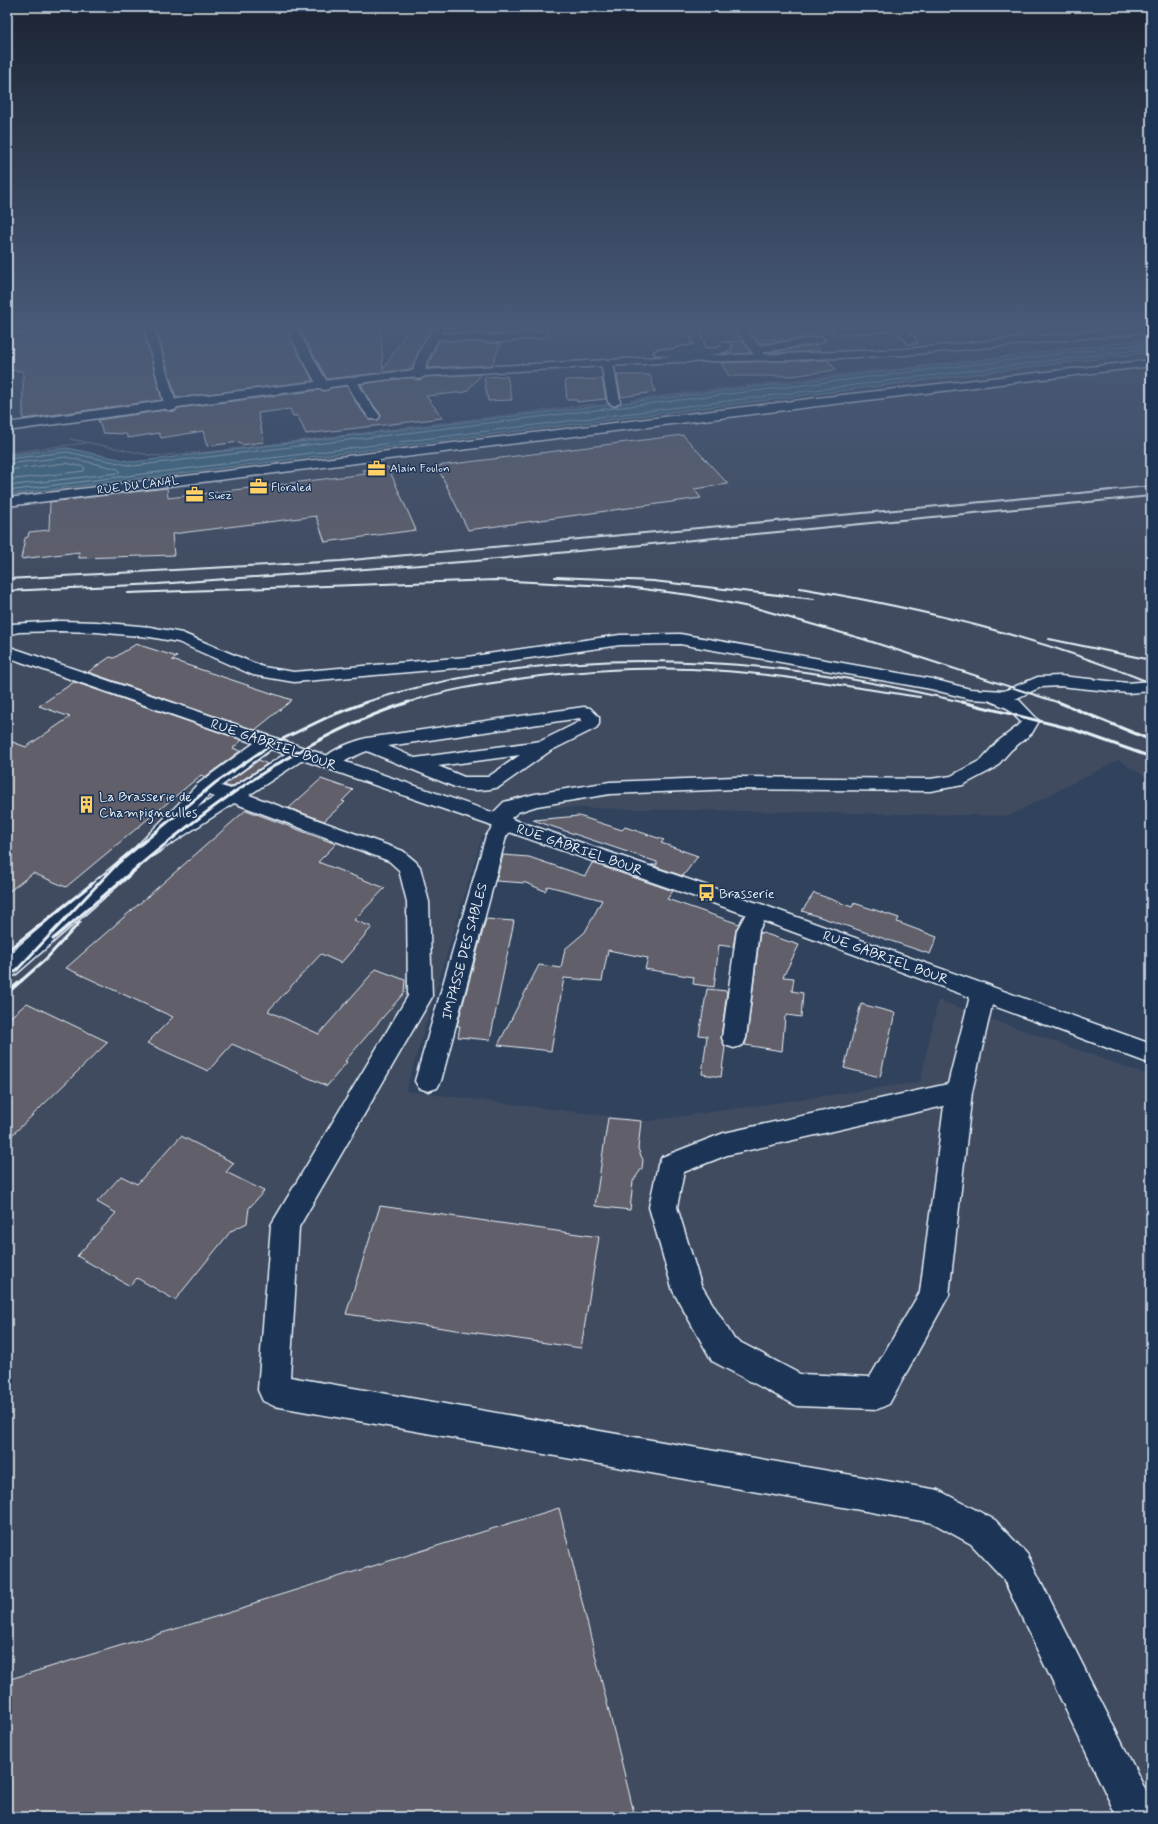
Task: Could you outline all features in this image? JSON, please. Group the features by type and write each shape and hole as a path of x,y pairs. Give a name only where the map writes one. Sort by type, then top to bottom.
{"main road":[{"path":"8,427 110,413"},
{"name":"RUE DU CANAL","path":"7,502 730,413"},
{"path":"7,630 18,627 60,626 96,627 150,632 182,638 259,671 294,677 467,662 620,640 680,639 932,684 970,694 1006,696 1038,682 1060,681 1128,688 1151,686"},
{"name":"RUE GABRIEL BOUR","path":"7,651 758,911 1151,1054"},
{"name":"IMPASSE DES SABLES","path":"428,1081 496,836 501,822 511,807 535,800 610,788 735,783 930,785 956,781 988,764 1004,746 1026,729 1030,722 1013,704 994,696"},
{"path":"330,763 342,755 367,744 584,712 590,717 590,724 546,746 492,783 462,783 367,744"},
{"path":"7,969 142,853 205,788 268,742"},
{"path":"414,764 546,746"},
{"path":"142,853 300,753"},
{"path":"205,788 233,796 396,856 409,868 418,902 420,997 285,1225 274,1390 938,1507 982,1532 1014,1566 1138,1817"},
{"path":"734,1038 748,930 758,911"},
{"path":"960,1092 724,1144 672,1165 663,1208 688,1291 723,1350 797,1390 878,1393 934,1295 960,1092 983,992"}],"path":[{"path":"70,438 155,456 216,451 524,413"},
{"path":"7,453 89,442"}],"shaded area":[{"path":"662,413 1151,413 1151,780 1118,760 1009,816 525,807 482,836 406,1091 649,1121 920,1082 938,1000 1151,1076 1151,1817 7,1817 7,495"}],"water":[{"path":"538,413 662,413 7,495 7,455 67,448 133,462"}],"building":[{"path":"23,413 66,413 23,419"},
{"path":"144,413 258,413 264,442 241,445 240,442 207,446 203,431 161,438 159,433 128,438 126,434 103,433 98,420"},
{"path":"292,413 364,413 369,420 378,420 381,415 380,413 439,413 443,418 306,434 298,416 293,416"},
{"path":"683,435 728,484 694,489 701,498 468,530 437,466"},
{"path":"388,467 416,530 325,542 316,516 172,534 174,555 79,558 79,552 21,559 25,538 28,537 29,532 49,530 50,502 167,488 168,498 365,474 363,470"},
{"path":"136,644 177,657 172,660 292,700 255,730 88,672 110,657 114,658"},
{"name":"La Brasserie de Champigneulles","path":"74,682 242,740 233,748 240,751 205,777 201,775 66,887 33,873 7,893 7,740 26,747 70,717 39,706"},
{"path":"259,760 267,764 231,787 224,785"},
{"path":"321,779 353,790 342,801 345,802 324,821 289,808"},
{"path":"246,810 336,844 318,862 385,888 354,920 372,927 341,963 321,954 268,1011 319,1034 376,969 405,980 404,993 345,1061 347,1062 327,1086 232,1044 208,1071 147,1043 173,1017 66,968"},
{"path":"579,816 622,830 625,827 664,840 661,843 698,856 683,876 651,865 657,865 657,862 533,820"},
{"path":"503,855 529,857 585,876 592,863 673,891 667,899 739,924 736,930 733,947 719,945 714,987 693,984 694,977 645,969 648,958 608,950 602,981 564,978 551,1051 498,1045 539,965 561,968 565,949 585,932 602,900 548,886 545,891 526,883 496,881"},
{"path":"814,893 852,907 854,903 899,918 897,922 937,937 930,954 802,911"},
{"path":"486,919 514,921 490,1040 458,1037 460,1026 457,1026"},
{"path":"760,932 799,945 783,977 794,978 792,991 803,993 801,1017 787,1015 785,1017 782,1051 745,1045"},
{"path":"707,989 727,991 721,1038 725,1047 721,1077 702,1074 707,1036 699,1035"},
{"path":"27,1003 108,1042 7,1140 7,1020"},
{"path":"861,1004 895,1013 880,1077 844,1068"},
{"path":"608,1118 641,1121 638,1149 643,1160 642,1168 633,1181 630,1210 595,1206"},
{"path":"181,1136 234,1163 226,1172 264,1191 249,1208 247,1223 231,1231 175,1300 137,1278 130,1286 77,1256 116,1213 97,1202 121,1176 137,1184"},
{"path":"380,1206 599,1237 581,1348 346,1314"},
{"path":"559,1508 635,1817 7,1817 7,1680 251,1606 251,1604"}],"railway":[{"path":"1101,491 1151,486"},
{"path":"7,579 341,561 1112,490"},
{"path":"7,591 158,584 475,561 1151,496"},
{"path":"555,577 653,581 814,599"},
{"path":"128,593 495,580 627,587 690,595 759,609 863,639 1060,703"},
{"path":"800,588 890,605 978,626 1065,651 1151,683"},
{"path":"1049,639 1151,660"},
{"path":"363,703 416,688 469,676 523,668 578,663 633,661 743,665 797,671 840,677 966,703"},
{"path":"409,702 450,691 525,678 566,673 629,669 691,669 749,673 920,697"},
{"path":"15,972 118,863 215,783 272,744 330,716 367,702"},
{"path":"53,939 177,835 220,802 264,772 310,745 358,721 409,702"},
{"path":"962,702 1072,729 1151,757"},
{"path":"1058,702 1151,740"},
{"path":"7,951 93,883"},
{"path":"21,981 46,959 80,922"},
{"path":"7,993 22,980"}],"place":[{"name":"Alain Foulon","path":"377,468"},
{"name":"Floraled","path":"258,487"},
{"name":"Suez","path":"195,495"},
{"name":"La Brasserie de Champigneulles","path":"86,804"},
{"name":"Brasserie","path":"706,893"}]}
